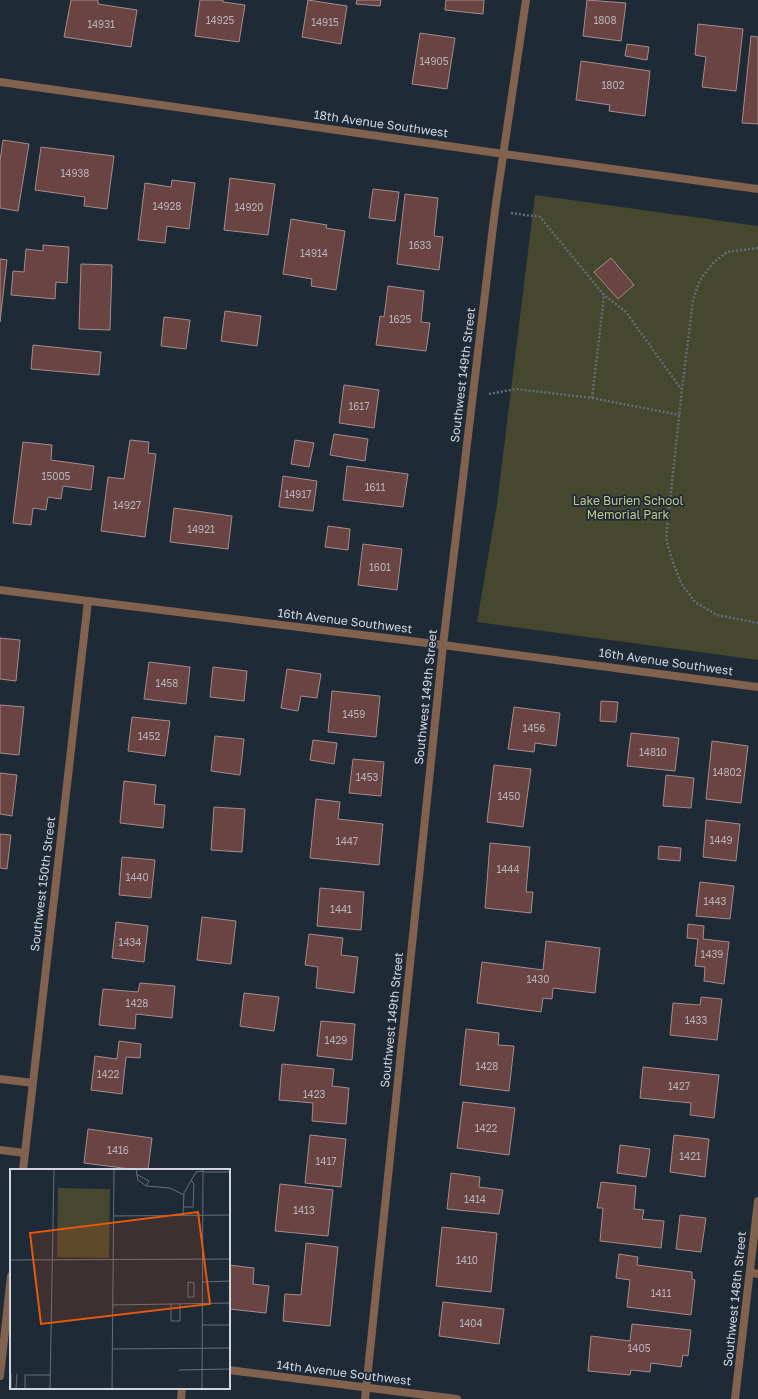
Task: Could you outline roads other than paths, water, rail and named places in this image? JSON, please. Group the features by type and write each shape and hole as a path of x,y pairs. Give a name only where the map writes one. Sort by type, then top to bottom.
{"street":[{"name":"Southwest 149th Street","path":"365,1399 443,645 495,210 526,0"},
{"name":"18th Avenue Southwest","path":"0,82 504,154 758,188"},
{"name":"16th Avenue Southwest","path":"0,590 758,686"},
{"name":"Southwest 150th Street","path":"23,1169 88,601"},
{"path":"0,1079 33,1083"},
{"path":"0,1150 25,1154"},
{"name":"Southwest 148th Street","path":"736,1399 754,1273 758,1201"},
{"path":"0,1376 10,1287"},
{"name":"14th Avenue Southwest","path":"230,1370 457,1399"},
{"path":"181,1399 182,1389"}],"park label":[{"name":"Lake Burien School Memorial Park","path":"628,508"}]}
